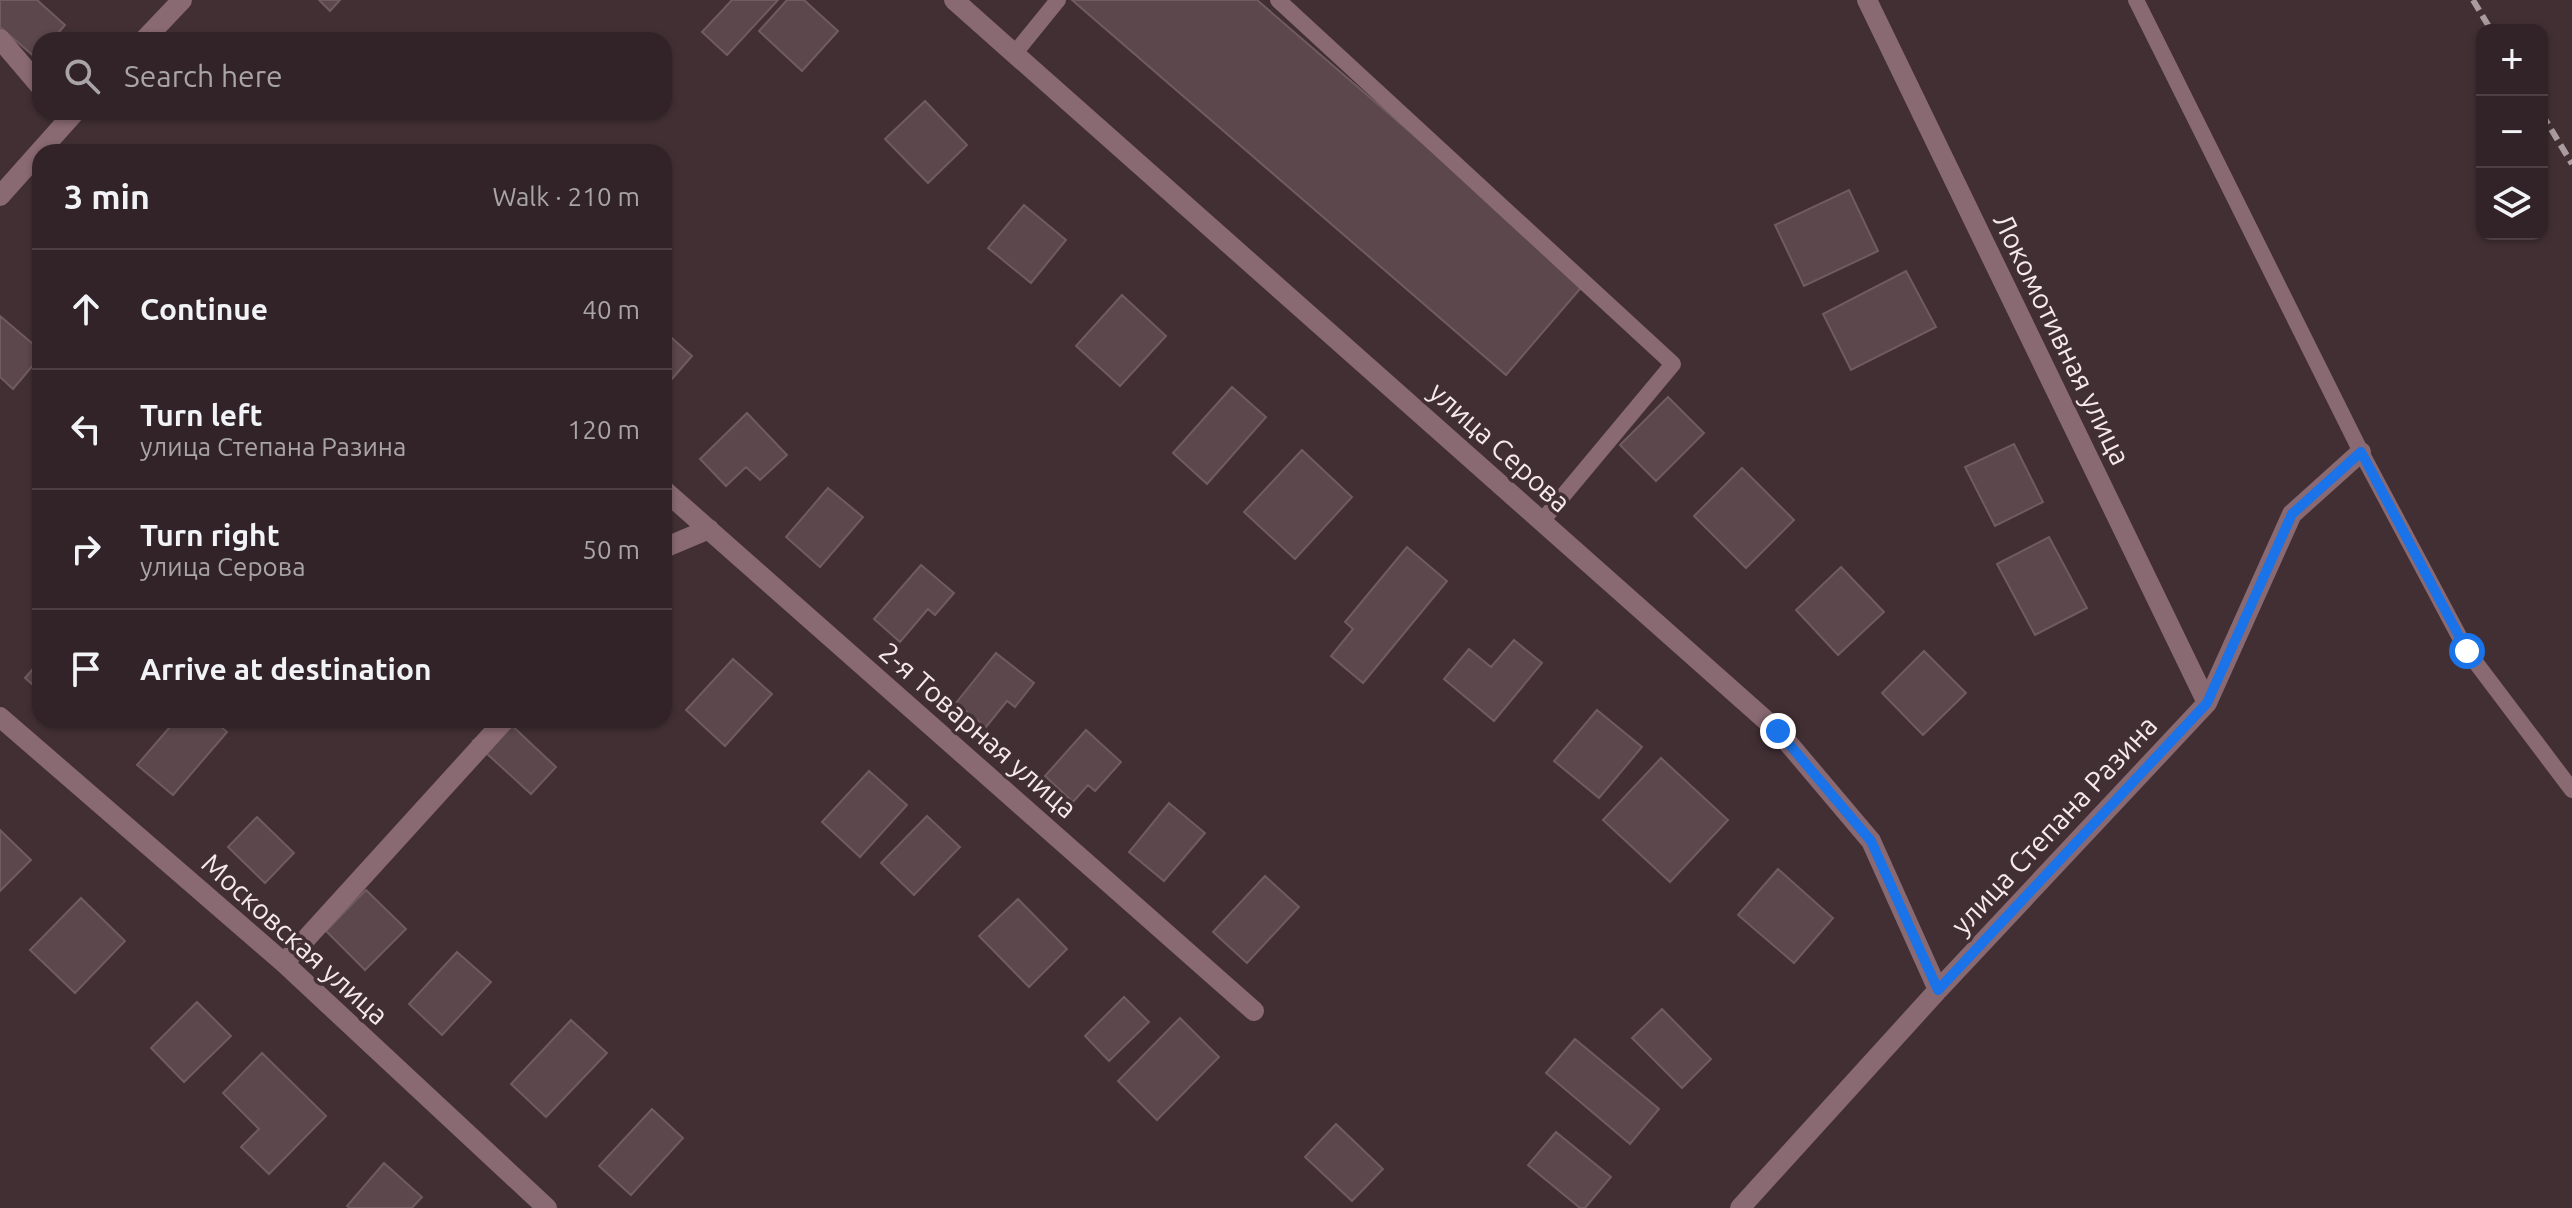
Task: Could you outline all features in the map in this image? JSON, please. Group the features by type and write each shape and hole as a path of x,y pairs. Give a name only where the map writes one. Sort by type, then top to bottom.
{"street":[{"path":"152,32 182,0"},
{"name":"улица Серова","path":"954,0 1778,731 1871,841 1938,990"},
{"name":"Локомотивная улица","path":"1867,0 2207,703"},
{"path":"0,39 32,77"},
{"path":"44,144 64,120"},
{"path":"0,196 32,158"},
{"name":"улица Степана Разина","path":"1740,1208 1938,990 2207,703 2292,514 2361,452"},
{"name":"2-я Товарная улица","path":"672,497 1254,1011"},
{"path":"672,545 709,529"},
{"name":"Московская улица","path":"0,717 284,963 547,1208"},
{"path":"284,963 498,728"}],"lane":[{"path":"1015,53 1058,0"},
{"path":"1278,0 1673,364 1542,521"},
{"path":"2136,0 2361,452 2467,651 2572,790"}],"building":[{"path":"0,0 37,0 65,25 59,32 32,32 32,55 0,27"},
{"path":"319,0 340,0 330,11"},
{"path":"732,0 778,0 727,55 702,32"},
{"path":"787,0 804,0 838,31 802,71 759,31"},
{"path":"1072,0 1257,0 1585,283 1506,375"},
{"path":"925,101 967,145 928,183 885,139"},
{"path":"1849,190 1878,251 1804,286 1775,225"},
{"path":"1024,205 1066,240 1031,283 988,248"},
{"path":"1906,271 1936,327 1851,370 1823,314"},
{"path":"1122,295 1166,336 1120,386 1076,346"},
{"path":"0,316 32,343 32,366 13,389 0,377"},
{"path":"672,338 692,356 672,379"},
{"path":"1232,387 1266,417 1207,484 1173,453"},
{"path":"1668,397 1704,433 1656,481 1620,445"},
{"path":"747,413 787,455 760,480 746,467 726,486 700,459"},
{"path":"2014,444 2043,502 1995,526 1965,467"},
{"path":"1302,450 1352,497 1295,559 1244,512"},
{"path":"1742,468 1794,520 1746,568 1694,516"},
{"path":"828,488 863,517 820,567 786,537"},
{"path":"2049,537 2087,608 2035,635 1997,564"},
{"path":"1407,547 1447,581 1363,683 1331,656 1353,629 1345,622"},
{"path":"921,565 954,593 935,615 928,609 900,642 874,619"},
{"path":"1841,567 1884,612 1838,655 1796,610"},
{"path":"1514,640 1542,663 1494,721 1444,679 1469,649 1491,667"},
{"path":"1924,651 1966,693 1923,735 1882,693"},
{"path":"996,653 1034,683 1015,707 1007,701 986,727 956,703"},
{"path":"733,659 772,694 725,746 686,710"},
{"path":"32,670 32,684 25,678"},
{"path":"1597,710 1642,747 1599,798 1554,761"},
{"path":"169,728 222,728 227,732 173,795 137,765"},
{"path":"493,728 515,728 556,767 531,794 473,741"},
{"path":"1086,730 1121,762 1095,791 1088,785 1073,802 1045,776"},
{"path":"1661,758 1728,820 1670,882 1603,820"},
{"path":"869,771 907,805 860,857 822,822"},
{"path":"1169,803 1205,833 1164,881 1129,852"},
{"path":"927,816 960,847 914,895 881,863"},
{"path":"257,817 294,853 265,883 228,847"},
{"path":"0,830 31,860 0,891"},
{"path":"1778,869 1833,918 1794,963 1738,915"},
{"path":"1265,876 1299,907 1247,963 1213,932"},
{"path":"366,890 406,929 365,970 326,931"},
{"path":"81,898 125,941 75,993 30,950"},
{"path":"1018,899 1067,949 1029,987 979,936"},
{"path":"457,952 491,982 442,1035 409,1004"},
{"path":"1124,997 1149,1022 1109,1061 1085,1036"},
{"path":"197,1002 231,1036 184,1082 151,1048"},
{"path":"1662,1009 1711,1059 1682,1088 1632,1038"},
{"path":"1180,1018 1219,1057 1157,1120 1118,1081"},
{"path":"571,1020 607,1053 546,1117 511,1084"},
{"path":"1575,1039 1659,1109 1630,1144 1546,1073"},
{"path":"262,1053 326,1116 269,1174 241,1147 259,1129 223,1093"},
{"path":"652,1109 683,1138 631,1195 599,1166"},
{"path":"1336,1124 1383,1169 1352,1201 1305,1157"},
{"path":"1556,1132 1611,1177 1585,1208 1580,1208 1528,1165"},
{"path":"384,1163 422,1197 412,1208 347,1206"}],"railway":[{"path":"2473,0 2487,24"},
{"path":"2548,124 2572,164"}],"route":[{"path":"1778,731 1871,841 1938,990 2207,703 2292,514 2361,452 2467,651"}]}
